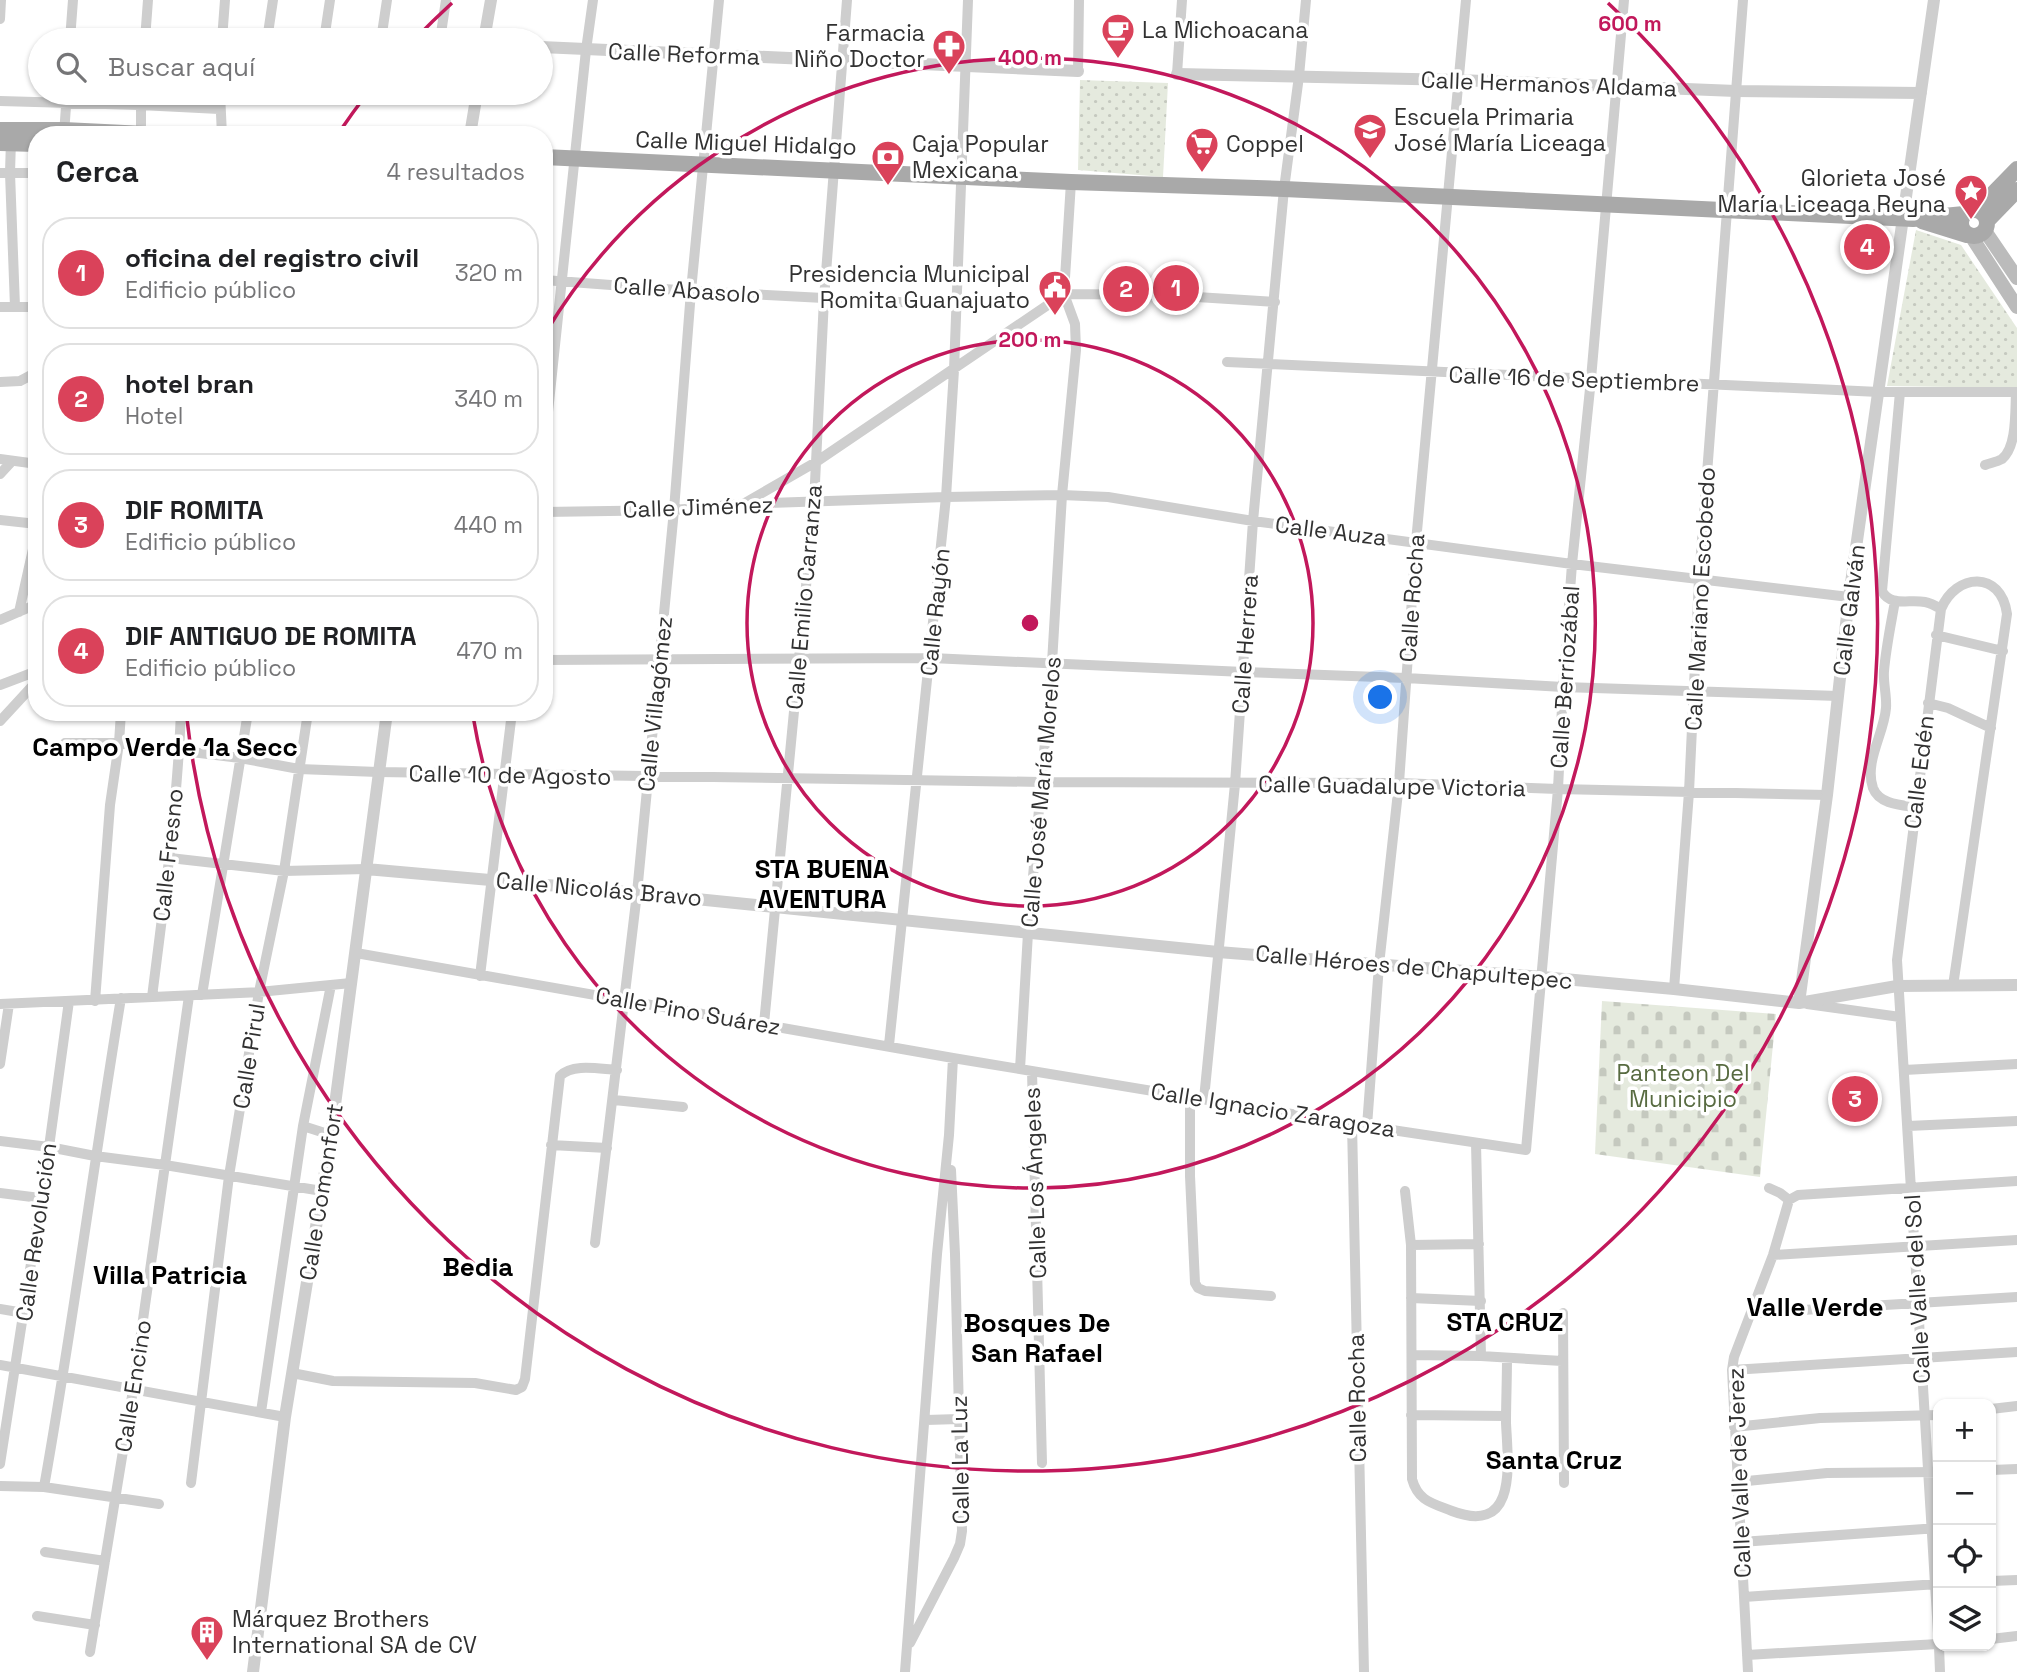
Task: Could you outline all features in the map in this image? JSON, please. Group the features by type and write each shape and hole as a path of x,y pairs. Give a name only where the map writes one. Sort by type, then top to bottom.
{"main road":[{"path":"6,136 28,135"},
{"path":"6,136 28,142"},
{"name":"Calle Miguel Hidalgo","path":"553,158 1908,218 1975,224"},
{"path":"1975,224 2017,169"},
{"path":"1975,224 2017,190"},
{"path":"1975,224 2017,278"},
{"path":"1975,224 2017,307"}],"street":[{"path":"0,19 1,0"},
{"path":"72,28 73,0"},
{"path":"146,28 148,0"},
{"path":"223,28 225,0"},
{"path":"269,28 273,0"},
{"path":"326,28 330,0"},
{"path":"383,28 387,0"},
{"path":"442,28 446,0"},
{"path":"486,28 491,0"},
{"path":"553,366 593,0"},
{"name":"Calle Villagómez","path":"595,1243 637,892 719,0"},
{"name":"Calle Emilio Carranza","path":"764,1024 814,503 824,299 847,0"},
{"name":"Calle Rayón","path":"889,1045 946,497 954,370 968,0"},
{"path":"1078,71 1079,0"},
{"path":"1177,74 1182,0"},
{"name":"Calle Herrera","path":"1204,1099 1235,784 1253,521 1284,189 1306,0"},
{"name":"Calle Rocha","path":"1367,1126 1379,965 1399,783 1416,542 1466,0"},
{"name":"Calle Berriozábal","path":"1527,1150 1558,789 1572,564 1624,0"},
{"name":"Calle Mariano Escobedo","path":"1674,989 1689,792 1699,579 1743,0"},
{"name":"Calle Galván","path":"1799,1003 1827,795 1849,597 1908,218 1934,0"},
{"name":"Calle Reforma","path":"553,48 1078,71"},
{"name":"Calle Hermanos Aldama","path":"1177,74 1459,80 1736,91 1921,93"},
{"path":"0,101 28,100"},
{"path":"64,126 66,105"},
{"path":"141,126 140,105 219,109"},
{"path":"219,105 221,126"},
{"path":"472,126 475,105"},
{"path":"6,136 5,173 15,307"},
{"path":"5,173 28,173"},
{"name":"Calle José María Morelos","path":"1020,1069 1028,933 1052,663 1062,495 1076,350 1075,324 1064,293 1071,182"},
{"name":"Calle Abasolo","path":"553,280 691,291 956,305"},
{"path":"742,504 816,462 1064,293 1165,295 1275,302"},
{"path":"0,307 28,307"},
{"name":"Calle 16 de Septiembre","path":"1227,362 1879,392 2016,392"},
{"path":"0,382 20,381 28,377"},
{"path":"1900,392 1881,585 1885,597 1895,601 1923,601 1941,609 1945,598 1954,590 1966,583 1978,581 1999,590 2005,600 2007,614 1953,985"},
{"path":"1985,465 2003,458 2012,446 2016,392"},
{"path":"0,459 28,463"},
{"path":"0,474 12,461"},
{"name":"Calle Jiménez","path":"553,512 674,510 742,504 1062,495"},
{"name":"Calle Auza","path":"1062,495 1132,500 1253,521 1572,564 1849,597"},
{"path":"0,520 28,523"},
{"path":"19,611 28,571"},
{"path":"1895,601 1884,671 1886,710 1871,765 1871,777 1874,790 1884,800 1915,807"},
{"path":"0,620 28,608"},
{"name":"Calle Edén","path":"1897,986 1897,947 1941,609"},
{"path":"1936,635 2003,651"},
{"path":"553,660 930,658 1563,687 1838,696"},
{"path":"0,685 28,674"},
{"path":"0,720 28,690"},
{"path":"1928,703 1948,708 1990,728"},
{"path":"95,1000 110,805 120,721"},
{"name":"Calle Fresno","path":"152,997 170,858 180,721"},
{"path":"202,995 246,721"},
{"name":"Calle Pirul","path":"191,1483 229,1176 259,992 284,871 307,721"},
{"name":"Calle Comonfort","path":"253,1672 285,1417 331,1135 386,721"},
{"path":"480,976 511,721"},
{"name":"Calle 10 de Agosto","path":"65,743 119,743 240,758 299,769 505,775 1041,782"},
{"name":"Calle Guadalupe Victoria","path":"1041,782 1399,783 1827,795"},
{"name":"Calle Nicolás Bravo","path":"170,858 284,871 366,869 492,879 1028,933"},
{"name":"Calle Héroes de Chapultepec","path":"1028,933 1542,977 1799,1003 1897,986 2017,985"},
{"name":"Calle Pino Suárez","path":"356,953 1020,1069"},
{"path":"0,1065 5,1004 259,992 351,983"},
{"path":"261,1412 303,1126 331,985"},
{"name":"Calle Valle del Sol","path":"1897,986 1908,1126 1924,1417 1933,1472"},
{"name":"Calle Encino","path":"90,1652 134,1390 188,996"},
{"path":"44,1487 64,1376 95,1156 121,998"},
{"name":"Calle Revolución","path":"0,1464 69,1001"},
{"path":"1799,1003 1900,1017"},
{"name":"Calle La Luz","path":"905,1672 953,1058"},
{"path":"1904,1070 2017,1063"},
{"path":"292,1373 333,1381 475,1383 516,1390 522,1387 560,1076 565,1071 577,1068 617,1070"},
{"name":"Calle Ignacio Zaragoza","path":"1020,1069 1527,1150"},
{"name":"Calle Los Ángeles","path":"1032,1071 1042,1463"},
{"path":"1190,1097 1190,1176 1195,1283 1205,1291 1270,1296"},
{"path":"614,1100 682,1107"},
{"path":"1908,1126 2017,1121"},
{"name":"Calle Rocha","path":"1352,1124 1364,1672"},
{"path":"303,1126 331,1135"},
{"name":"Calle La Luz","path":"908,1647 960,1544 962,1516 955,1254 949,1135"},
{"path":"0,1141 322,1191"},
{"path":"1476,1143 1481,1356"},
{"path":"551,1145 607,1148"},
{"path":"1769,1188 1789,1200 1798,1195 2017,1181"},
{"path":"1405,1191 1411,1245 1412,1479 1415,1489 1429,1502 1467,1516 1486,1516 1493,1512 1508,1486 1507,1358"},
{"path":"0,1193 40,1198"},
{"name":"Calle Valle de Jerez","path":"1748,1672 1732,1370 1734,1357 1773,1255 1789,1200"},
{"path":"1773,1255 2017,1240"},
{"path":"1411,1245 1479,1244"},
{"path":"937,1254 955,1254"},
{"path":"1753,1312 2017,1297"},
{"path":"1411,1298 1481,1301"},
{"path":"0,1309 24,1312"},
{"path":"1563,1313 1564,1483"},
{"path":"1732,1370 2017,1352"},
{"path":"1412,1355 1562,1361"},
{"path":"0,1365 285,1417"},
{"path":"1996,1408 2017,1406"},
{"path":"1411,1415 1506,1416"},
{"path":"1734,1427 1820,1418 1933,1416"},
{"path":"926,1420 959,1419"},
{"path":"1996,1470 2017,1469"},
{"path":"1737,1482 1827,1473 1933,1472"},
{"path":"0,1486 44,1487 159,1504"},
{"path":"1741,1542 1933,1528"},
{"path":"44,1552 104,1561"},
{"path":"1996,1581 2017,1580"},
{"path":"1744,1597 1933,1584"},
{"path":"37,1616 95,1625"},
{"path":"1996,1638 2017,1636"},
{"path":"1747,1655 1933,1645"},
{"path":"1939,1651 1940,1672"}],"green space":[{"path":"1080,80 1168,83 1163,177 1078,170"},
{"path":"1916,230 1961,245 2017,328 2017,388 1887,386"},
{"name":"Panteon Del Municipio","path":"1602,1001 1776,1014 1760,1177 1595,1154"}],"place":[{"name":"La Michoacana","path":"1118,60"},
{"name":"Farmacia Niño Doctor","path":"949,76"},
{"name":"Escuela Primaria José María Liceaga","path":"1370,160"},
{"name":"Coppel","path":"1202,174"},
{"name":"Caja Popular Mexicana","path":"888,187"},
{"name":"Glorieta José María Liceaga Reyna","path":"1971,221"},
{"name":"DIF ANTIGUO DE ROMITA","path":"1867,247"},
{"name":"oficina del registro civil","path":"1176,288"},
{"name":"hotel bran","path":"1126,289"},
{"name":"Presidencia Municipal Romita Guanajuato","path":"1055,317"},
{"name":"DIF ROMITA","path":"1855,1099"},
{"name":"Márquez Brothers International SA de CV","path":"207,1662"}],"district":[{"name":"Campo Verde 1a Secc","path":"165,747"},
{"name":"STA BUENA AVENTURA","path":"822,884"},
{"name":"Bedia","path":"478,1267"},
{"name":"Villa Patricia","path":"170,1275"},
{"name":"Valle Verde","path":"1815,1307"},
{"name":"STA CRUZ","path":"1505,1322"},
{"name":"Bosques De San Rafael","path":"1037,1338"},
{"name":"Santa Cruz","path":"1554,1460"}]}
